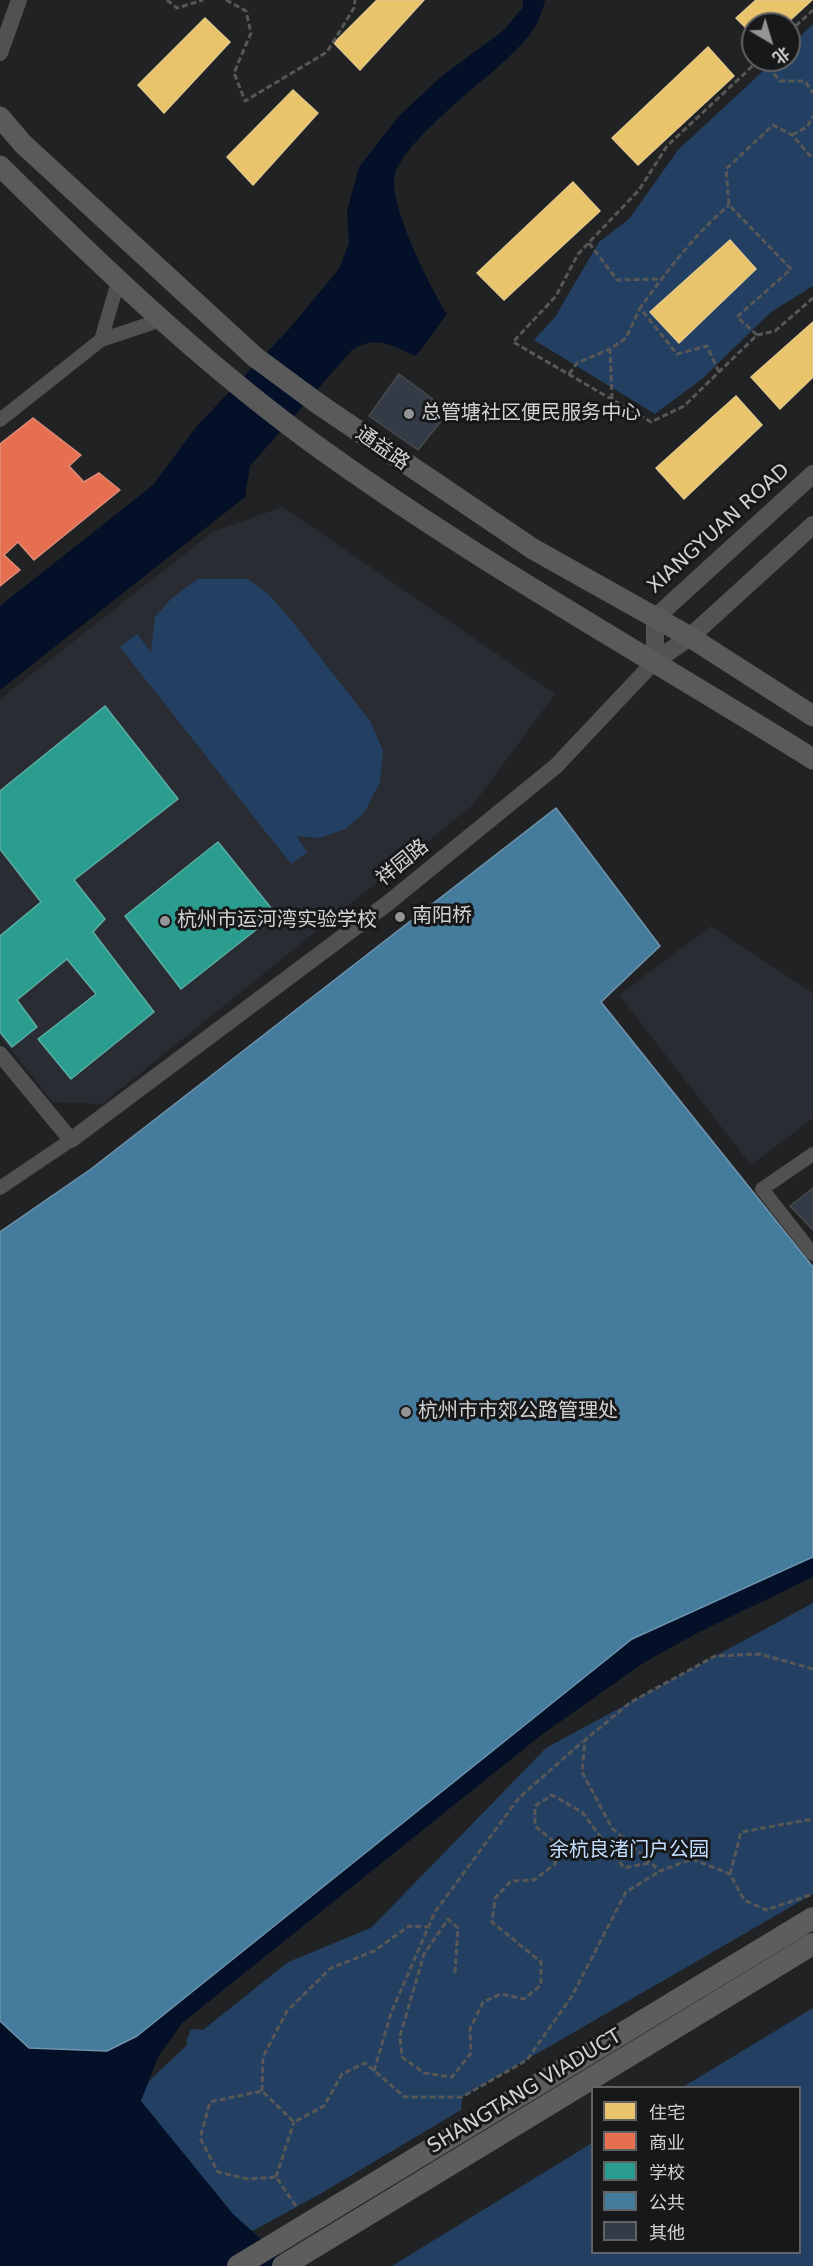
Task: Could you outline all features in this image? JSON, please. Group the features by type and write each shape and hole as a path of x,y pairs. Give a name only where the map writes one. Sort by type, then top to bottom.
{"highway":[{"name":"SHANGTANG VIADUCT","path":"238,2266 813,1918"},
{"name":"SHANGTANG VIADUCT","path":"283,2266 813,1944"}],"main road":[{"name":"通益路","path":"2,117 23,144 255,357 320,405 533,549 690,637 813,716"},
{"name":"通益路","path":"0,166 118,282 235,383 302,435 377,488 494,564 813,759"},
{"name":"XIANGYUAN ROAD","path":"655,661 655,618 813,474"},
{"path":"655,661 690,637 813,525"}],"street":[{"path":"0,53 19,0"},
{"path":"101,340 118,282"},
{"path":"0,420 101,340 161,320"},
{"name":"祥园路","path":"71,1140 387,903 556,766 655,661"},
{"path":"0,1054 71,1140 0,1188"},
{"path":"813,1154 762,1189 813,1254"}],"path":[{"path":"167,0 177,8 203,0"},
{"path":"226,0 246,11 251,33 234,73 245,101 327,52 354,9 355,0"},
{"path":"801,21 813,10"},
{"path":"747,72 667,146 639,190 578,254 556,296 513,342 651,422 684,406 756,335 776,331 813,298"},
{"path":"771,72 780,81 805,81 813,93"},
{"path":"792,135 807,127 813,116"},
{"path":"756,335 737,317 791,268 729,205 726,169 773,125 792,135 813,159"},
{"path":"569,374 577,363 610,349 626,338 640,308 661,279 710,221 729,205"},
{"path":"589,243 617,280 661,279"},
{"path":"640,308 677,354 707,346 719,372"},
{"path":"610,349 612,399"},
{"path":"374,2071 391,2013 435,1912 518,1799 631,1702 715,1656 760,1654 813,1669"},
{"path":"585,1740 582,1772 612,1828 660,1871"},
{"path":"454,1973 458,1928 448,1919 424,1954 400,2036 402,2057 424,2073 452,2078 471,2053 470,2029 483,2002 501,1994 524,1999 541,1985 541,1962 492,1922 495,1898 511,1881 534,1880 555,1864 559,1846 535,1826 534,1806 552,1795 582,1812 624,1868 649,1863"},
{"path":"730,1874 741,1832 813,1819"},
{"path":"276,2177 294,2122 324,2106 342,2074 365,2062 405,2097 462,2097 527,2060 572,1996 626,1892 660,1871 692,1859 730,1874 744,1900 766,1910 813,1894"},
{"path":"294,2122 262,2091 262,2057 287,2010 331,1968 374,1951 409,1926 428,1927"},
{"path":"262,2091 210,2102 200,2138 218,2172 248,2179 276,2177"},
{"path":"276,2177 296,2206"}],"shaded area":[{"path":"523,0 545,0 534,29 507,59 425,132 401,161 395,174 394,187 398,205 412,246 447,314 416,356 392,345 377,342 361,345 352,350 250,466 245,497 0,690 0,606 153,485 196,427 289,329 339,269 349,243 347,211 359,167 399,116 442,76 504,30 523,7"},
{"name":"杭州市运河湾实验学校","path":"283,507 555,694 473,805 102,1104 53,1102 0,1037 0,699 214,531"},
{"path":"711,926 813,993 813,1118 751,1165 619,995"},
{"path":"813,1548 813,1577 699,1632 643,1663 540,1736 182,2023 158,2057 141,2101 233,2214 291,2266 0,2266 0,2021 29,2048 632,1639"}],"green space":[{"path":"813,24 813,286 771,312 702,379 655,414 534,340 555,317 599,242 629,219 678,150 762,72 801,72 801,36"},
{"path":"198,579 248,579 268,594 370,721 383,751 380,782 364,813 345,829 320,838 296,836 307,852 291,864 120,647 137,634 151,652 155,617 172,598"},
{"name":"余杭良渚门户公园","path":"813,1603 813,1894 462,2097 461,2110 320,2194 238,2239 113,2128 149,2081 188,2044 186,2042 191,2029 203,2030 288,1962 371,1928 546,1748"},
{"path":"813,2008 813,2266 392,2266 591,2144 591,2254 801,2254 801,2086 685,2086"}],"building: 住宅":[{"path":"377,0 424,0 360,70 334,43"},
{"path":"756,0 812,0 799,12 743,12"},
{"path":"741,14 741,23 736,18"},
{"path":"205,18 230,42 164,113 138,85"},
{"path":"708,47 734,76 638,165 612,138"},
{"path":"293,90 318,113 253,185 227,157"},
{"path":"573,182 600,211 504,300 477,273"},
{"path":"730,240 756,269 679,343 650,312"},
{"path":"813,322 813,377 780,409 751,377"},
{"path":"736,396 762,425 684,499 656,468"}],"building: 商业":[{"path":"33,418 81,455 69,466 84,482 99,473 120,490 34,560 18,542 4,555 20,570 0,586 0,444"}],"building: 学校":[{"path":"105,706 178,799 74,880 105,919 93,932 154,1012 71,1079 38,1039 96,994 67,959 17,1000 37,1027 12,1047 0,1032 0,936 41,902 0,849 0,791"},
{"path":"218,842 276,914 181,989 125,916"}],"building: 公共":[{"name":"杭州市市郊公路管理处","path":"556,808 660,946 601,1002 813,1267 813,1557 632,1639 137,2036 107,2051 29,2048 0,2021 0,1232 91,1169"}],"building: 其他":[{"name":"总管塘社区便民服务中心","path":"399,374 449,411 418,450 369,416"},
{"path":"813,1188 813,1230 790,1206"}],"place":[{"name":"总管塘社区便民服务中心","path":"409,414"},
{"name":"南阳桥","path":"400,917"},
{"name":"杭州市运河湾实验学校","path":"165,921"},
{"name":"杭州市市郊公路管理处","path":"406,1412"}]}
